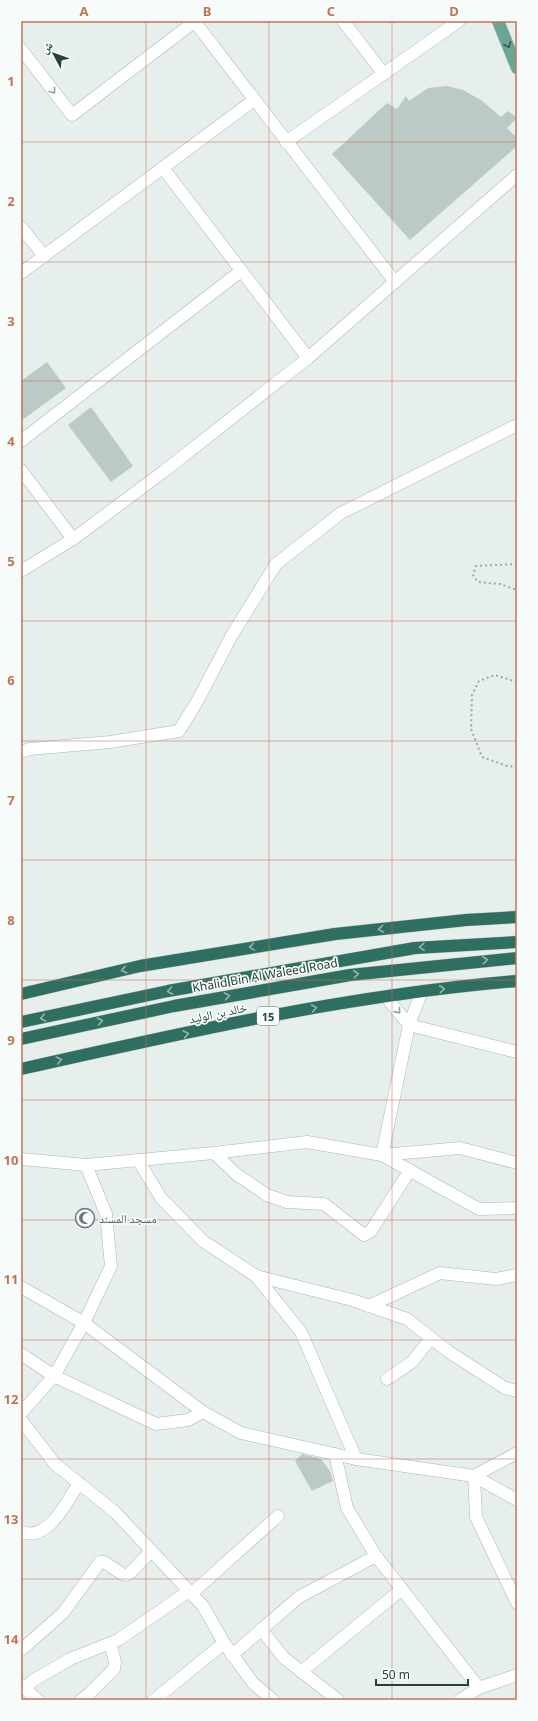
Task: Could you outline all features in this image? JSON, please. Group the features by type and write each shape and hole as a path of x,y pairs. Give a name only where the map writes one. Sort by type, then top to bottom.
{"highway":[{"path":"21,994 140,966 335,934 466,920 517,917"},
{"name":"Khalid Bin Al Waleed Road","path":"21,1022 168,991 407,949 517,942"},
{"name":"Khalid Bin Al Waleed Road","path":"21,1039 174,1006 350,975 517,958"},
{"name":"خالد بن الوليد","path":"21,1069 281,1014 386,996 517,981"}],"main road":[{"path":"498,21 517,68"}],"street":[{"path":"21,49 72,115 194,21 395,282"},
{"path":"343,21 384,74"},
{"path":"286,142 459,21"},
{"path":"21,273 254,100"},
{"path":"163,168 308,358"},
{"path":"21,571 73,539 163,472 308,358 517,175"},
{"path":"21,227 44,256"},
{"path":"21,442 241,270"},
{"path":"21,752 30,749 110,742 179,731 198,700 232,635 276,564 341,513 517,425"},
{"path":"21,470 73,539"},
{"path":"382,1154 409,1025 422,991"},
{"path":"386,996 409,1025 517,1052"},
{"path":"21,1159 86,1165 214,1153 307,1142 382,1154 460,1148 517,1163"},
{"path":"214,1153 236,1174 267,1195 287,1202 324,1204 364,1234 371,1231 410,1170"},
{"path":"382,1154 479,1209 517,1208"},
{"path":"138,1160 161,1198 203,1241 255,1275 301,1332 356,1459"},
{"path":"21,1413 54,1376 84,1323 111,1266 106,1214 86,1165"},
{"path":"369,1306 440,1273 496,1279 517,1275"},
{"path":"255,1275 369,1306 406,1319 449,1352 505,1388 517,1391"},
{"path":"21,1287 84,1323 203,1412 241,1433 356,1459 474,1476 517,1500"},
{"path":"387,1379 412,1362 432,1338"},
{"path":"21,1354 54,1376 156,1424 188,1420 203,1412"},
{"path":"21,1420 55,1464 115,1512 203,1606 232,1655 253,1683 273,1700"},
{"path":"474,1476 517,1453"},
{"path":"335,1454 347,1508 376,1556 479,1688"},
{"path":"474,1476 476,1517 517,1603"},
{"path":"21,1532 27,1534 37,1533 47,1527 55,1519 79,1483"},
{"path":"38,1700 22,1686 70,1659 118,1640 190,1593 278,1516"},
{"path":"21,1650 63,1613 100,1562 104,1562 126,1575 130,1573 151,1551"},
{"path":"232,1655 299,1598 376,1556"},
{"path":"301,1672 402,1589"},
{"path":"261,1629 284,1658 338,1700"},
{"path":"154,1700 224,1643"},
{"path":"89,1698 114,1669 115,1660 110,1644"},
{"path":"460,1700 479,1688 517,1675"}],"path":[{"path":"517,564 476,566 473,575 478,582 500,584 517,590"},
{"path":"517,682 495,675 479,681 472,695 471,729 482,757 507,766 517,767"}],"building":[{"path":"447,86 463,90 481,100 501,117 508,111 517,118 507,128 517,138 517,146 410,240 332,154 387,103 397,109 406,96 409,101 428,88"},
{"path":"47,362 66,388 21,421 21,381"},
{"path":"91,407 133,466 111,482 68,425"},
{"path":"302,1454 321,1459 330,1471 333,1481 312,1491 295,1461"}],"place":[{"name":"مسجد المسند","path":"85,1218"}]}
